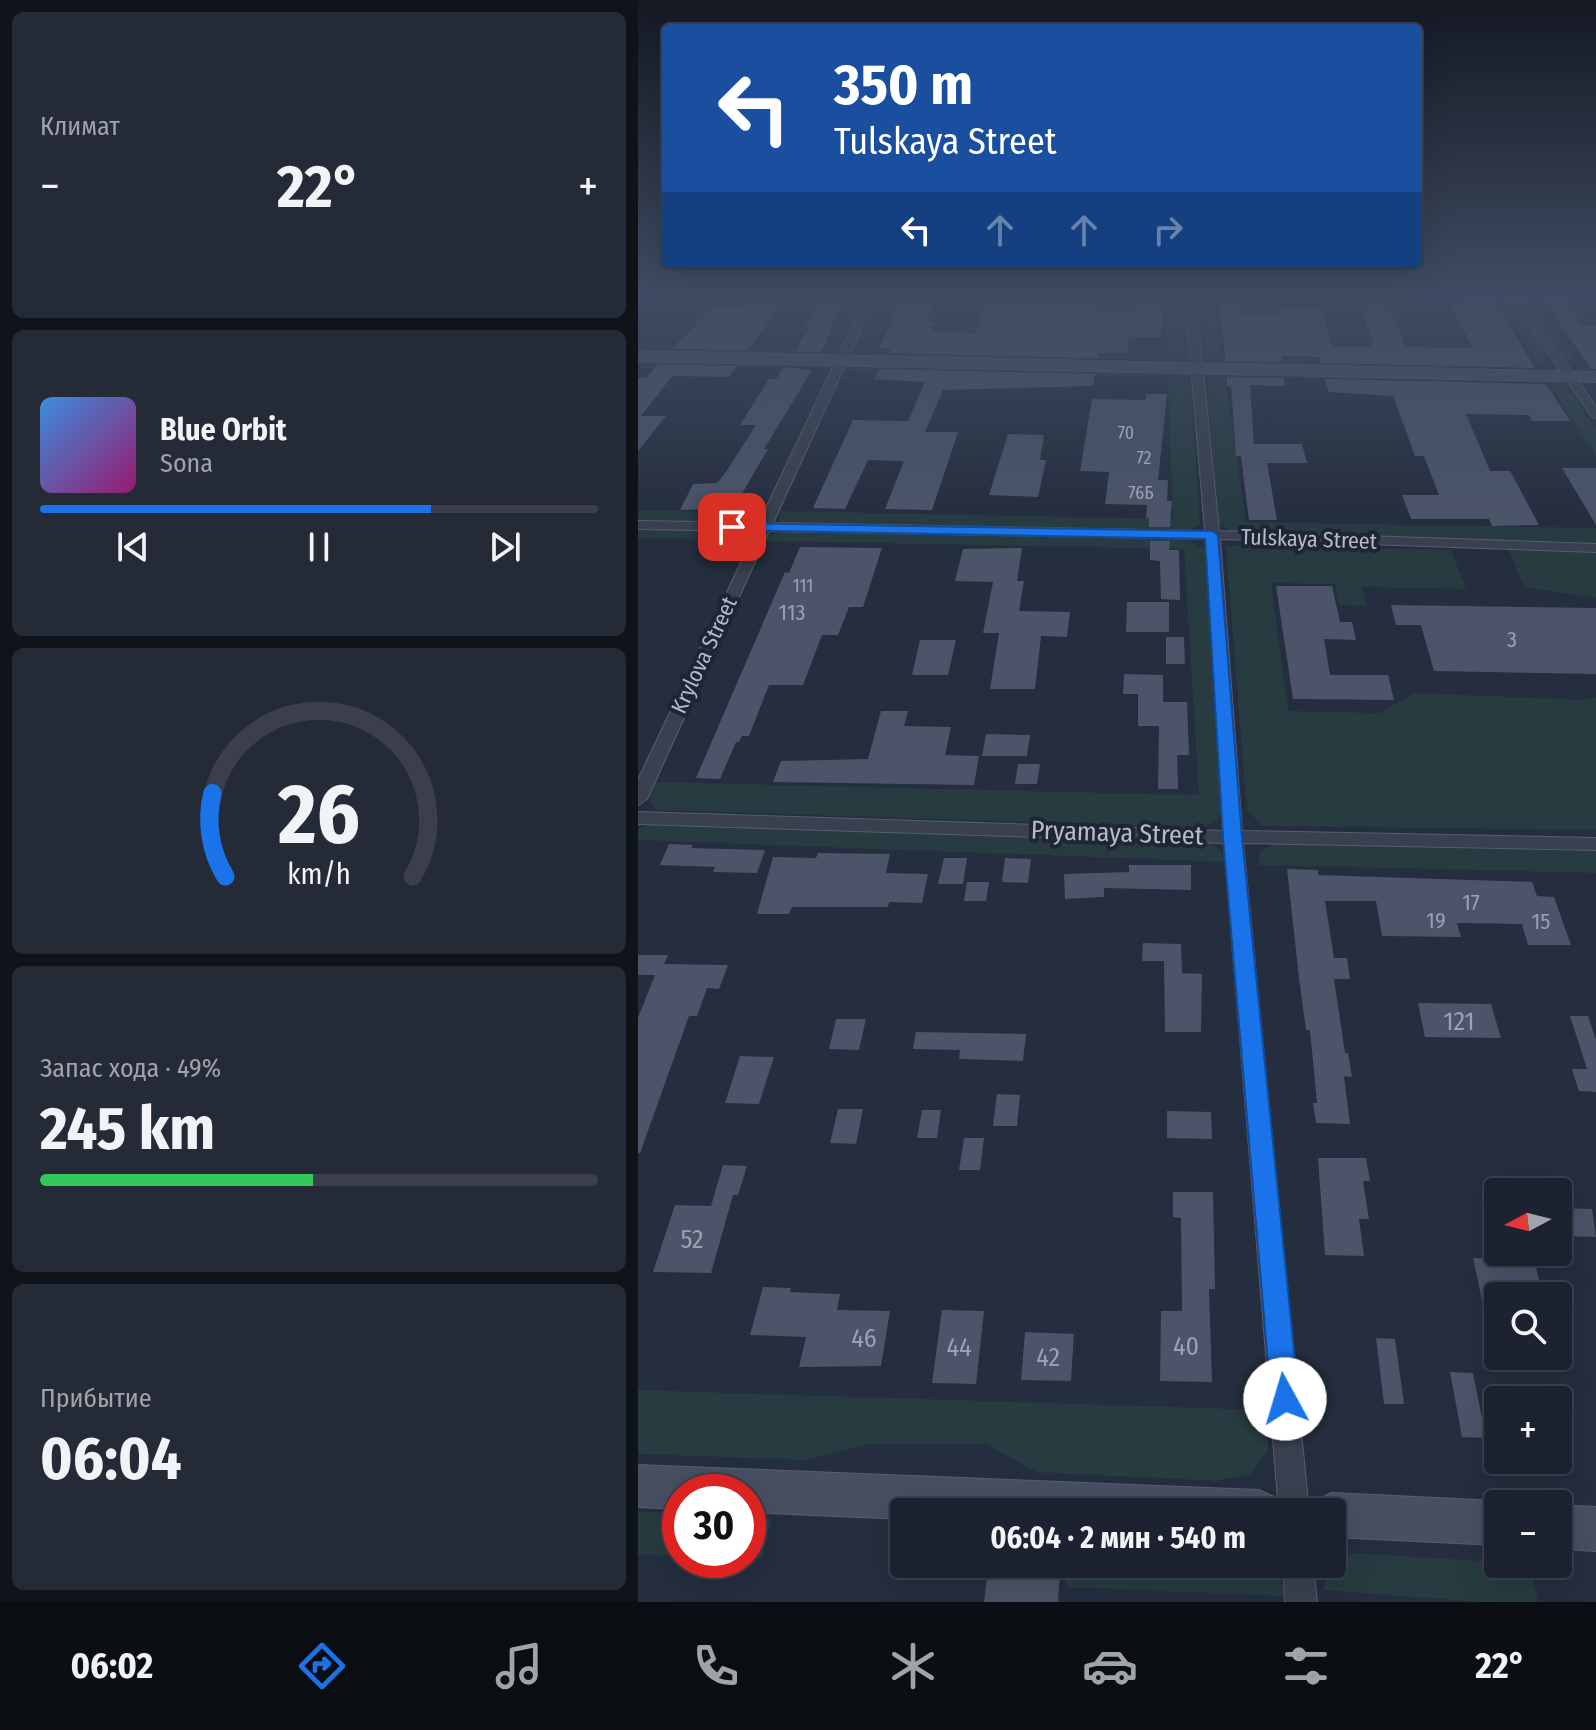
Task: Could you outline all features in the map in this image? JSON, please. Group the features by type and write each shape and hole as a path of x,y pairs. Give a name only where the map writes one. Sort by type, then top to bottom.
{"main road":[{"path":"1228,368 1596,377"},
{"path":"638,1486 925,1498"},
{"path":"1346,1516 1484,1522"},
{"path":"1572,1528 1596,1529"}],"street":[{"name":"Krylova Street","path":"638,799 840,368"},
{"path":"1196,368 1212,535 1233,837 1293,1498"},
{"path":"1564,368 1596,415"},
{"name":"Tulskaya Street","path":"638,525 1212,535 1596,548"},
{"name":"Pryamaya Street","path":"638,818 1233,837 1596,844"},
{"path":"1299,1578 1301,1602"}],"green space":[{"path":"1000,368 1186,373 1190,378 1200,524 1190,530 1170,531 785,524 779,521 780,511 1173,519 1168,377 847,370"},
{"path":"1376,368 1468,368 1469,370"},
{"path":"1219,373 1554,381 1568,387 1596,428 1596,456 1549,383 1225,377 1246,522 1596,528 1596,543 1231,531 1218,524 1207,380"},
{"path":"638,510 764,513 754,522 746,524 638,522"},
{"path":"638,528 756,532 752,541 638,538"},
{"path":"786,531 1187,540 1205,549 1226,795 1224,809 1218,819 1200,828 1188,828 656,810 650,803 650,791 655,782 1199,795 1184,549 763,541 768,535"},
{"path":"1226,547 1451,550 1466,589 1361,587 1367,607 1339,604 1335,584 1271,583 1288,711 1380,713 1414,693 1584,700 1596,697 1596,830 1263,826 1248,811 1246,801"},
{"path":"1509,550 1596,551 1596,598 1524,587"},
{"path":"651,824 1209,842 1221,851 1227,862 638,840 638,829"},
{"path":"1275,844 1596,851 1596,873 1258,865 1260,852"},
{"path":"638,1390 1268,1410 1268,1449 1252,1474 1215,1481 1036,1472 987,1444 870,1444 805,1460 638,1454"},
{"path":"638,1512 662,1513 662,1556 638,1555"},
{"path":"766,1517 772,1517 766,1542"},
{"path":"1352,1553 1484,1561 1484,1578 1533,1578 1538,1602 1479,1602 1323,1590 1328,1578 1346,1578 1346,1556"},
{"path":"1066,1578 1280,1578 1284,1596 1066,1587"}],"building":[{"path":"655,368 736,368 729,377 672,376 641,416 666,416 638,451 638,378 646,378"},
{"path":"783,368 812,370 764,449 768,449 733,509 680,510 693,484 717,483 726,472 756,425 740,425 769,379 776,379"},
{"path":"880,369 1095,374 1093,386 943,390 925,432 958,432 932,510 885,509 904,461 868,460 845,509 813,508 853,420 908,421 925,382 874,379"},
{"path":"1227,377 1284,378 1285,386 1250,385 1254,444 1302,444 1307,463 1267,463 1277,520 1249,520 1241,456 1236,456 1231,386 1227,386"},
{"path":"1325,379 1546,384 1570,421 1532,421 1529,415 1466,414 1490,471 1510,471 1539,525 1492,526 1489,519 1411,519 1402,495 1439,495 1424,456 1415,456 1393,396 1329,392"},
{"path":"1146,394 1167,394 1158,480 1168,480 1167,501 1172,501 1170,527 1149,527 1147,505 1105,504 1109,472 1080,471 1092,399 1145,400"},
{"path":"1008,434 1044,435 1040,460 1046,460 1038,497 989,495"},
{"path":"1562,468 1596,468 1596,525"},
{"path":"1150,541 1170,541 1169,550 1179,550 1180,600 1161,599 1160,561 1150,560"},
{"path":"800,547 882,548 863,607 849,607 838,635 822,635 803,685 769,685 749,736 742,736 736,742 720,779 696,778 785,572 789,573"},
{"path":"1022,548 1017,581 1024,581 1019,611 1070,612 1067,637 1041,636 1035,689 990,689 999,633 983,633 993,582 955,581 963,549"},
{"path":"1276,586 1332,586 1340,622 1352,622 1356,640 1324,639 1330,675 1388,675 1394,700 1293,699"},
{"path":"1127,602 1169,602 1169,632 1126,632"},
{"path":"1391,605 1596,608 1596,674 1434,671 1421,625 1396,625"},
{"path":"1166,637 1184,637 1185,664 1166,664"},
{"path":"920,640 956,640 948,675 912,675"},
{"path":"1124,674 1163,675 1163,702 1187,702 1189,755 1177,755 1178,789 1158,789 1159,726 1138,726 1138,694 1123,694"},
{"path":"881,711 908,711 904,726 951,727 945,755 979,756 974,785 773,782 781,761 868,759"},
{"path":"986,734 1030,735 1027,756 982,756"},
{"path":"1018,764 1040,764 1037,784 1015,784"},
{"path":"669,844 693,845 691,848 765,850 757,873 713,872 715,867 660,865"},
{"path":"818,853 890,854 886,873 928,874 922,903 889,902 888,907 792,907 789,914 757,914 773,857 816,858"},
{"path":"944,858 967,858 963,884 938,884"},
{"path":"1005,858 1031,859 1028,883 1002,882"},
{"path":"1129,865 1191,865 1191,890 1104,888 1104,897 1065,899 1064,874 1129,872"},
{"path":"1287,869 1318,870 1318,875 1532,882 1537,896 1554,897 1571,945 1528,945 1522,924 1457,923 1461,937 1382,936 1376,901 1325,901 1334,958 1347,958 1350,979 1334,979 1345,1053 1348,1053 1352,1077 1344,1076 1350,1124 1316,1123 1310,1030 1306,1030"},
{"path":"967,882 989,882 986,901 964,901"},
{"path":"1143,943 1181,944 1182,973 1202,974 1201,1032 1165,1032 1164,961 1142,961"},
{"path":"638,955 668,955 664,964 728,965 719,989 707,988 697,1016 689,1016 640,1153 638,1018 655,975 638,975"},
{"path":"1418,1003 1491,1004 1501,1038 1425,1037"},
{"path":"1570,1016 1588,1016 1596,1040 1596,1092 1579,1091 1572,1069 1587,1069"},
{"path":"836,1019 866,1019 859,1050 829,1049"},
{"path":"916,1032 1026,1034 1023,1061 959,1059 960,1050 913,1049"},
{"path":"740,1056 774,1057 759,1104 725,1103"},
{"path":"997,1094 1020,1095 1017,1126 993,1126"},
{"path":"838,1109 863,1109 856,1144 830,1143"},
{"path":"922,1110 941,1110 937,1138 917,1138"},
{"path":"1167,1111 1211,1112 1212,1139 1167,1138"},
{"path":"964,1138 984,1138 980,1170 959,1170"},
{"path":"1318,1158 1366,1158 1370,1181 1363,1181 1369,1219 1359,1219 1364,1256 1325,1255"},
{"path":"723,1165 747,1166 738,1195 733,1195 711,1273 653,1272 675,1205 711,1206"},
{"path":"1173,1192 1213,1192 1215,1289 1209,1289 1212,1382 1160,1381 1161,1311 1182,1311 1181,1218 1173,1217"},
{"path":"1572,1208 1592,1209 1596,1237 1572,1236"},
{"path":"1473,1258 1484,1258 1484,1266 1536,1266 1540,1282 1484,1282 1484,1310"},
{"path":"763,1287 791,1288 790,1292 840,1294 837,1310 890,1311 881,1366 799,1367 806,1337 750,1335"},
{"path":"942,1310 984,1311 976,1384 932,1383"},
{"path":"1025,1332 1074,1334 1071,1381 1021,1380"},
{"path":"1376,1338 1395,1339 1404,1404 1384,1404"},
{"path":"1450,1372 1473,1373 1484,1428 1484,1438 1462,1437"},
{"path":"987,1578 1060,1578 1058,1602 984,1602"}],"route":[{"path":"732,527 1212,535 1233,837 1285,1399"}]}
